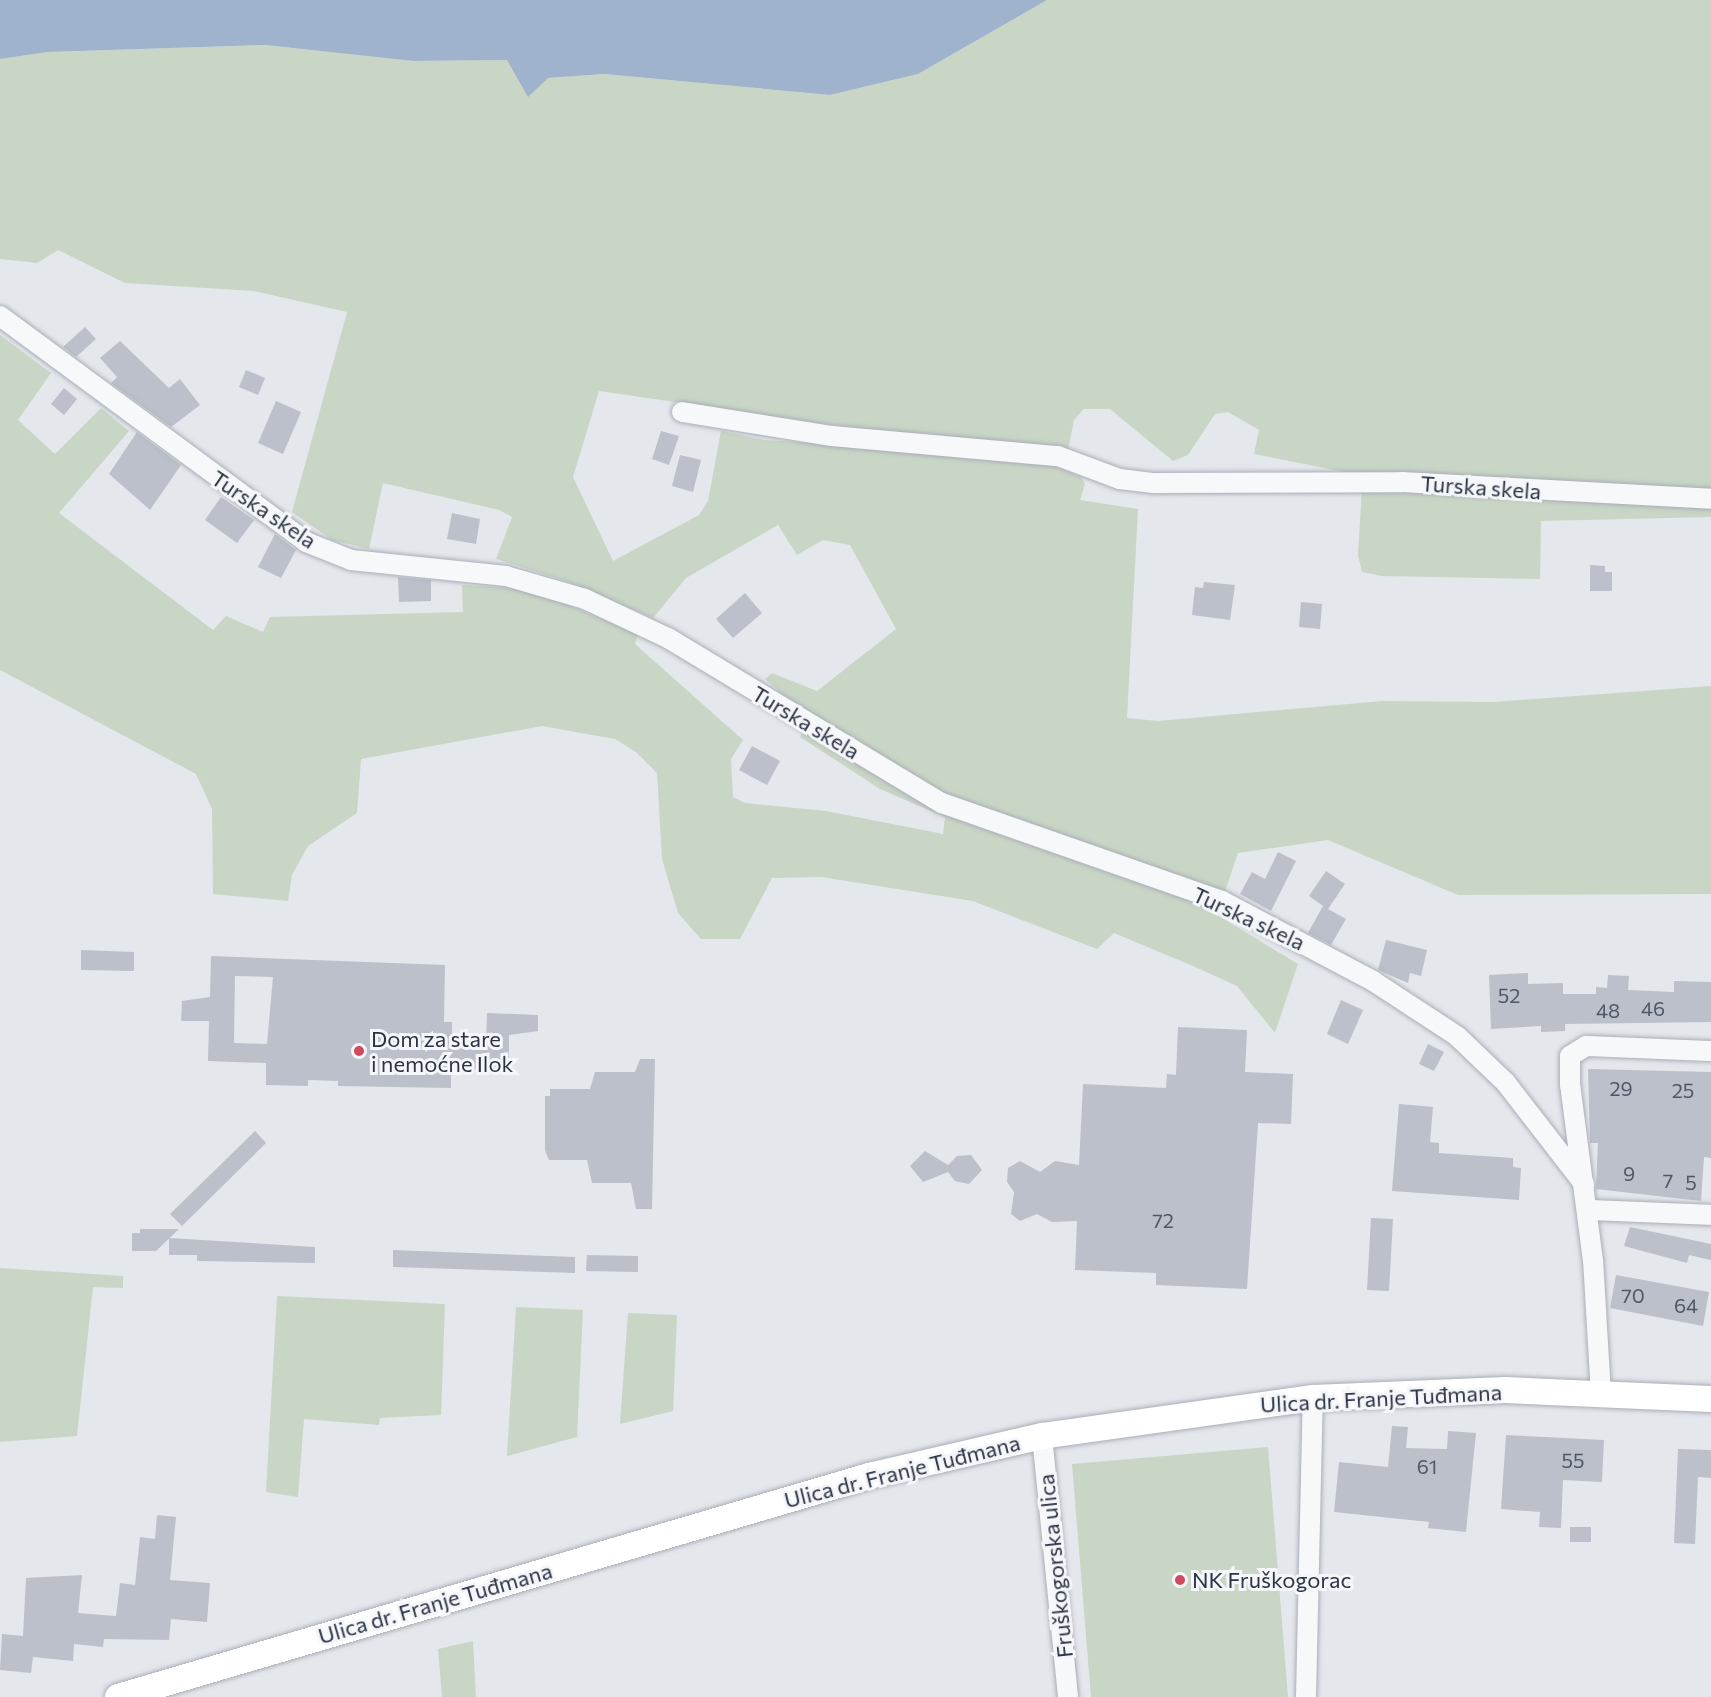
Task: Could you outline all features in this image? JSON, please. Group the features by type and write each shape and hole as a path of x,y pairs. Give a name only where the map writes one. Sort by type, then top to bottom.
{"main road":[{"name":"Ulica dr. Franje Tuđmana","path":"118,1697 869,1476 1042,1436 1313,1398 1505,1390 1711,1399"}],"street":[{"name":"Turska skela","path":"0,316 306,542 351,560 506,576 585,599 668,638 942,803 1222,901 1362,975 1457,1036 1506,1083 1584,1184"},
{"name":"Turska skela","path":"682,412 832,436 1058,456 1120,479 1152,483 1402,482 1711,499"},
{"path":"1601,1394 1588,1210 1568,1068 1575,1049 1711,1051"},
{"path":"1588,1210 1711,1215"},
{"path":"1306,1697 1313,1398"},
{"name":"Fruškogorska ulica","path":"1042,1436 1068,1697"}],"green space":[{"path":"1047,0 1711,0 1711,517 1541,521 1540,579 1382,576 1362,572 1358,555 1362,487 1350,473 1254,454 1259,430 1228,412 1215,414 1188,455 1173,461 1110,409 1084,409 1074,420 1064,470 1081,477 1085,484 1080,500 1138,509 1127,718 1158,721 1382,701 1493,702 1711,686 1711,894 1458,895 1328,840 1238,853 1217,915 1298,964 1275,1033 1237,986 1193,966 1114,933 1097,949 973,901 821,877 772,878 740,939 701,939 678,913 662,859 657,773 636,752 615,739 542,726 361,759 357,813 308,846 292,875 288,901 213,894 212,809 196,774 0,670 0,335 51,373 18,420 55,454 101,408 129,431 59,513 213,630 226,616 263,632 270,617 463,612 462,585 530,589 638,634 635,644 743,740 731,759 733,797 745,803 826,811 943,834 945,817 880,789 800,737 811,718 765,679 772,673 817,691 896,629 850,545 823,540 797,555 778,525 686,578 653,618 566,581 496,559 512,517 499,510 383,483 369,549 332,540 292,512 347,312 254,291 125,283 58,250 37,263 0,259 0,59 48,52 265,45 413,61 507,60 548,78 604,74 830,95 918,74","holes":["599,391 859,429 869,447 765,440 721,431 708,501 699,515 613,561 573,477"]},
{"path":"0,1268 123,1276 123,1288 93,1287 77,1436 0,1442"},
{"path":"277,1296 445,1304 441,1415 380,1418 379,1425 304,1419 298,1497 266,1492"},
{"path":"516,1307 583,1310 577,1437 507,1456"},
{"path":"628,1313 677,1315 673,1411 620,1424"},
{"name":"NK Fruškogorac","path":"1268,1447 1288,1697 1091,1697 1072,1464"},
{"path":"473,1641 476,1697 442,1697 438,1649"}],"water":[{"path":"0,0 1047,0 918,74 830,95 604,74 548,78 528,97 507,60 413,61 265,45 48,52 0,59"}],"building":[{"path":"85,327 96,339 76,357 63,347"},
{"path":"120,341 169,388 180,379 200,405 171,427 111,383 117,377 100,358"},
{"path":"246,370 265,378 258,395 239,387"},
{"path":"64,388 77,399 64,415 51,404"},
{"path":"276,401 301,412 283,454 258,443"},
{"path":"661,431 679,436 669,465 652,459"},
{"path":"137,432 181,465 150,510 109,474"},
{"path":"680,455 701,460 693,492 672,486"},
{"path":"221,497 254,520 237,543 205,520"},
{"path":"452,513 480,519 476,544 447,539"},
{"path":"275,534 296,550 281,578 258,567"},
{"path":"1590,565 1605,566 1605,572 1612,572 1612,591 1590,591"},
{"path":"398,577 431,580 431,601 399,602"},
{"path":"1204,582 1235,585 1230,620 1192,615 1195,587 1203,588"},
{"path":"745,593 762,613 733,638 716,619"},
{"path":"1301,602 1322,604 1320,629 1299,627"},
{"path":"752,746 780,761 767,785 739,770"},
{"path":"1278,852 1296,861 1271,911 1240,894 1252,872 1265,879"},
{"path":"1326,871 1345,884 1328,909 1346,919 1331,945 1308,933 1323,906 1326,908 1309,896"},
{"path":"1386,940 1427,950 1421,976 1410,973 1408,983 1378,970"},
{"path":"81,950 134,952 134,971 81,970"},
{"name":"Dom za stare i nemoćne Ilok","path":"211,956 445,965 444,1022 452,1022 452,1046 486,1046 487,1013 538,1015 538,1031 509,1035 509,1070 451,1069 451,1088 338,1086 338,1081 308,1080 308,1086 266,1085 266,1063 208,1061 209,1021 181,1021 182,1001 210,997","holes":["235,976 273,977 267,1044 234,1043"]},
{"path":"1528,973 1528,984 1563,983 1563,994 1596,994 1596,987 1607,988 1608,975 1629,976 1628,990 1674,992 1674,981 1711,982 1711,1022 1565,1024 1565,1031 1541,1032 1541,1026 1491,1029 1489,975"},
{"path":"1341,1000 1363,1010 1348,1044 1327,1034"},
{"path":"1178,1027 1247,1030 1245,1072 1293,1074 1291,1124 1258,1123 1247,1289 1156,1285 1156,1273 1075,1270 1077,1221 1052,1222 1037,1214 1020,1221 1011,1214 1014,1192 1007,1182 1008,1168 1020,1161 1040,1172 1055,1161 1079,1165 1083,1084 1166,1088 1167,1074 1176,1075"},
{"path":"1428,1044 1444,1052 1434,1071 1419,1064"},
{"path":"640,1059 655,1059 652,1209 636,1209 631,1183 592,1183 587,1160 549,1160 545,1150 545,1096 550,1096 550,1089 590,1089 595,1072 635,1072"},
{"path":"1588,1069 1711,1072 1711,1158 1704,1157 1701,1201 1596,1189 1598,1143 1590,1143"},
{"path":"1399,1104 1433,1107 1430,1142 1439,1143 1439,1153 1513,1158 1513,1167 1521,1168 1519,1200 1392,1191"},
{"path":"255,1131 266,1143 182,1226 170,1214"},
{"path":"925,1151 948,1165 957,1156 971,1155 982,1170 969,1184 955,1181 948,1172 923,1182 910,1166"},
{"path":"1371,1218 1393,1219 1389,1291 1367,1290"},
{"path":"1630,1227 1711,1244 1711,1260 1689,1255 1687,1263 1624,1246"},
{"path":"140,1229 179,1229 156,1251 132,1251 132,1233 140,1233"},
{"path":"169,1238 315,1247 315,1263 197,1261 197,1255 169,1255"},
{"path":"393,1250 575,1257 575,1273 393,1267"},
{"path":"587,1255 638,1256 638,1272 586,1271"},
{"path":"1616,1275 1709,1292 1703,1326 1610,1308"},
{"path":"1392,1426 1408,1427 1406,1448 1447,1449 1448,1431 1476,1433 1466,1532 1428,1528 1429,1522 1334,1512 1339,1462 1388,1467"},
{"path":"1506,1435 1604,1440 1602,1482 1563,1480 1561,1528 1539,1527 1540,1512 1501,1509"},
{"path":"1678,1449 1711,1450 1711,1478 1698,1477 1695,1544 1674,1543"},
{"path":"157,1515 176,1517 170,1580 210,1583 207,1622 171,1619 169,1640 104,1639 103,1647 74,1644 73,1661 33,1657 31,1673 0,1670 2,1634 23,1636 26,1578 82,1575 78,1613 116,1616 120,1583 135,1585 140,1537 155,1539"},
{"path":"1570,1527 1591,1527 1591,1542 1570,1542"}],"place":[{"name":"Dom za stare i nemoćne Ilok","path":"359,1051"},
{"name":"NK Fruškogorac","path":"1180,1580"}]}
